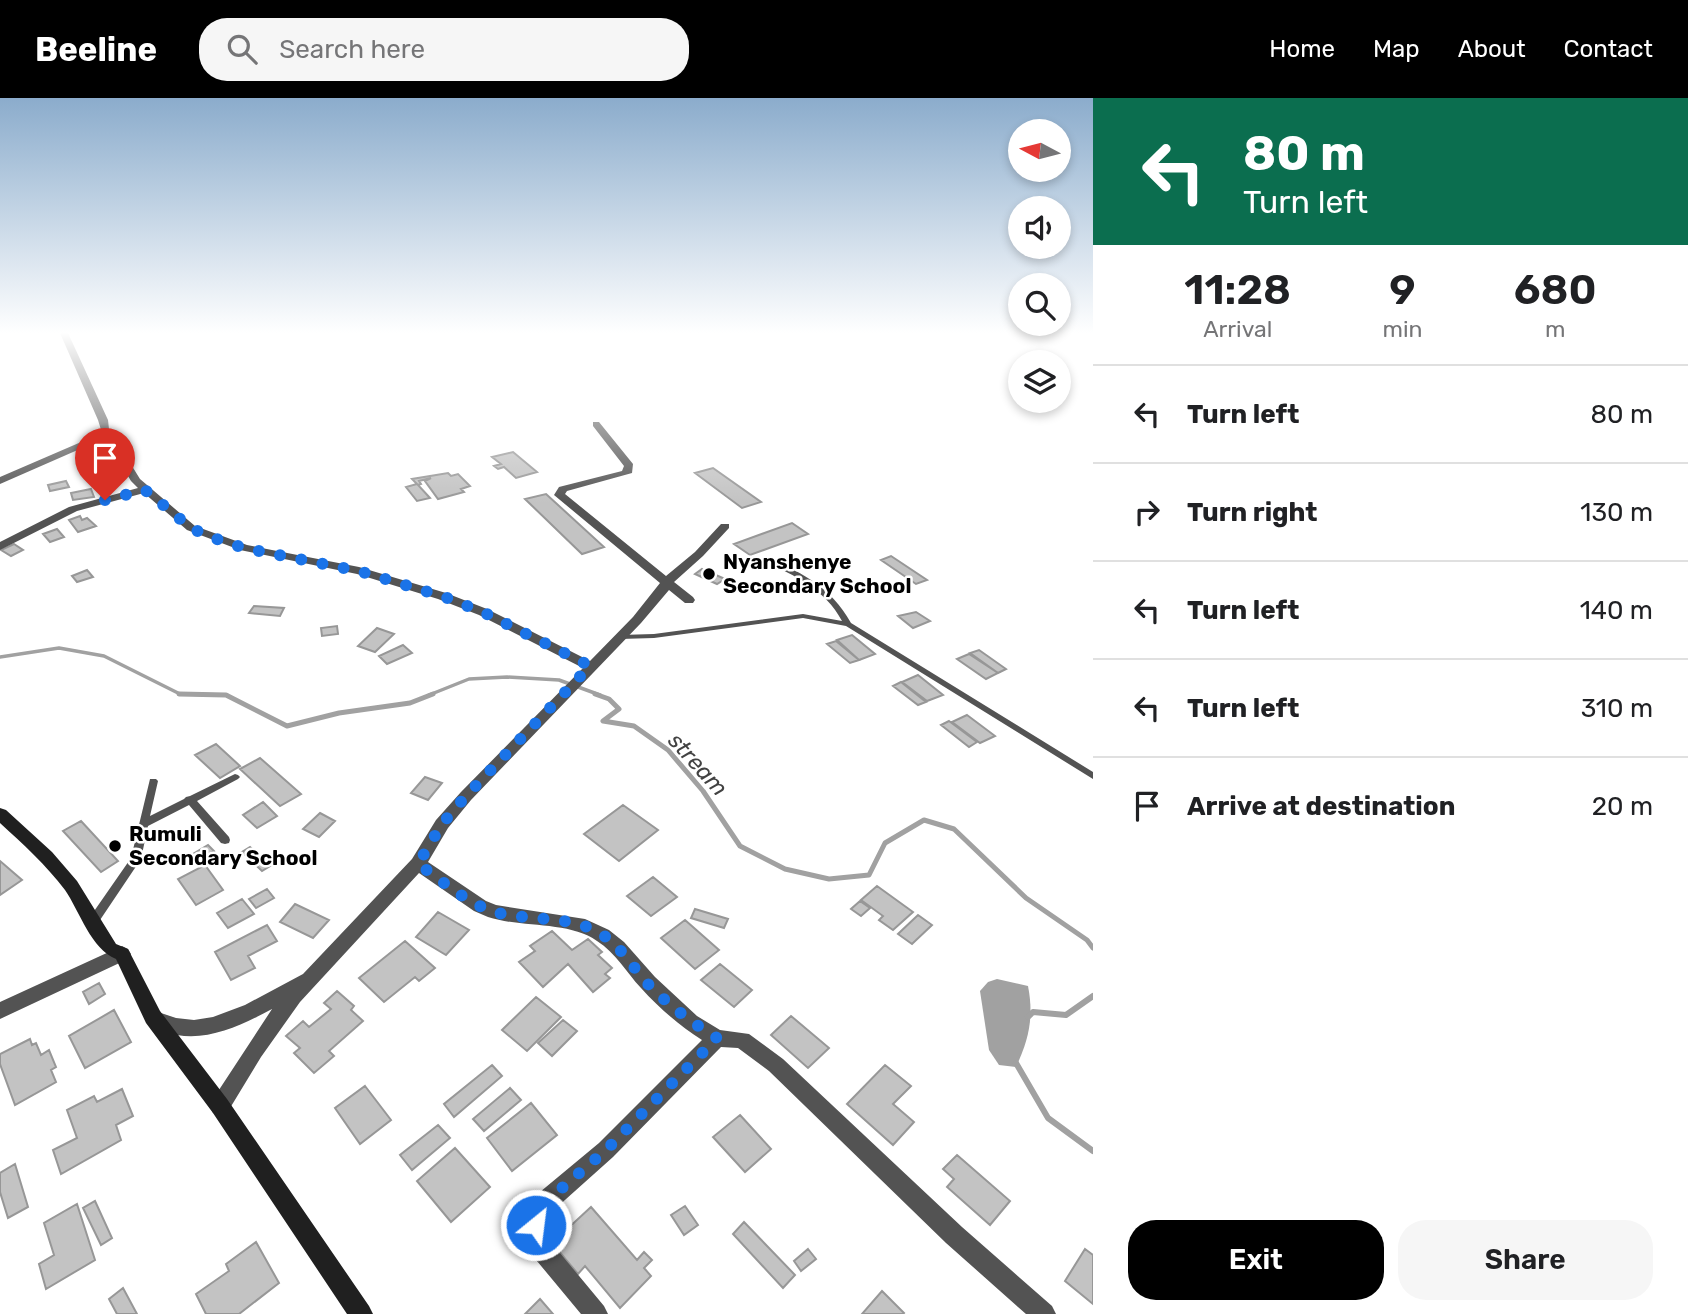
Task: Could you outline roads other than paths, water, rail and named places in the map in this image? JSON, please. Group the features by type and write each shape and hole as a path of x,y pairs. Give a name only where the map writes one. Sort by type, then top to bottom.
{"street":[{"path":"88,390 107,434 145,490 191,528 244,548 359,571 442,596 483,612 590,666"},
{"path":"596,424 629,466 627,473 563,489 559,495 689,600"},
{"path":"0,481 107,434"},
{"path":"0,547 73,509 145,490"},
{"path":"153,1017 172,1028 215,1025 306,981 323,967 418,864 442,824 662,591 667,581 699,554 725,526"},
{"path":"0,814 46,856 94,920 110,949 122,954 153,1017 220,1106 361,1314"},
{"path":"418,864 480,906 494,912 585,926 603,935 618,947 661,997 690,1022 717,1038 742,1040 776,1065 944,1226 1044,1314"},
{"path":"0,1011 122,954"},
{"path":"220,1106 240,1071 306,981"},
{"path":"596,1314 540,1247 536,1232 537,1216 548,1200 606,1150 717,1038"}],"lane":[{"path":"768,559 826,591 836,601 848,624"},
{"path":"620,636 654,636 803,616 848,624 1093,776"},
{"path":"144,824 235,777"},
{"path":"94,920 136,859 153,781"},
{"path":"190,799 225,839"}],"waterway":[{"name":"stream","path":"0,657 59,648 104,656 180,694 227,695"},
{"name":"stream","path":"429,695 469,679 507,677 559,680 600,695"},
{"name":"stream","path":"179,694 226,695 287,726 339,713 410,703 433,694"},
{"name":"stream","path":"595,694 609,699 619,709 603,721 634,726 668,750 703,791 740,846 785,869 829,879 869,875 885,843 924,820 954,829 1026,898 1087,940 1093,948"},
{"name":"stream","path":"1028,1017 1033,1012 1066,1015 1093,996"},
{"path":"1016,1063 1048,1118 1093,1151"}],"place":[{"name":"Nyanshenye Secondary School","path":"709,574"},
{"name":"Rumuli Secondary School","path":"115,846"}]}
